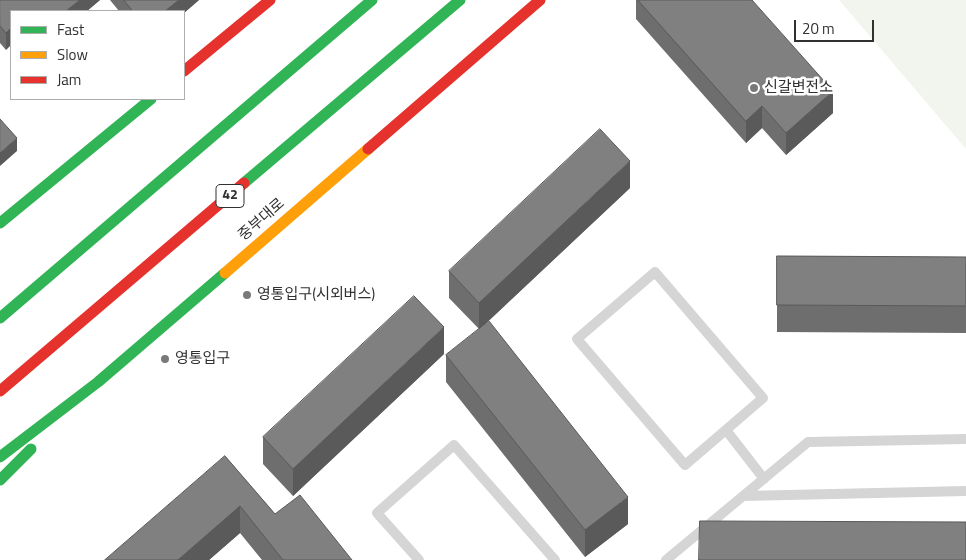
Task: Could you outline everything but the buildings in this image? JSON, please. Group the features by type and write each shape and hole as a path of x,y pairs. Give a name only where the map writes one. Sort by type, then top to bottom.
{"main road":[{"path":"185,70 270,0"},
{"path":"0,318 372,0"},
{"name":"42","path":"0,392 460,0"},
{"name":"중부대로","path":"0,457 98,382 540,0"},
{"path":"0,223 150,100"},
{"path":"0,480 98,382"}],"lane":[{"path":"655,272 763,398 726,430 685,465 577,339 655,272"},
{"path":"726,430 764,479"},
{"path":"666,560 808,442 966,439"},
{"path":"419,560 377,513 454,445 555,560"},
{"path":"743,496 966,491"}],"shaded area":[{"path":"839,0 966,0 966,149"}],"traffic: fast":[{"path":"0,318 372,0"},
{"path":"244,183 460,0"},
{"path":"0,223 150,100"},
{"path":"0,457 98,382 225,273"},
{"path":"0,480 31,449"}],"traffic: slow":[{"path":"225,273 368,149"}],"traffic: jam":[{"path":"185,70 270,0"},
{"path":"368,149 540,0"},
{"path":"0,391 244,183"}],"place":[{"name":"신갈변전소","path":"754,88"},
{"name":"영통입구(시외버스)","path":"247,295"},
{"name":"영통입구","path":"165,359"}]}
